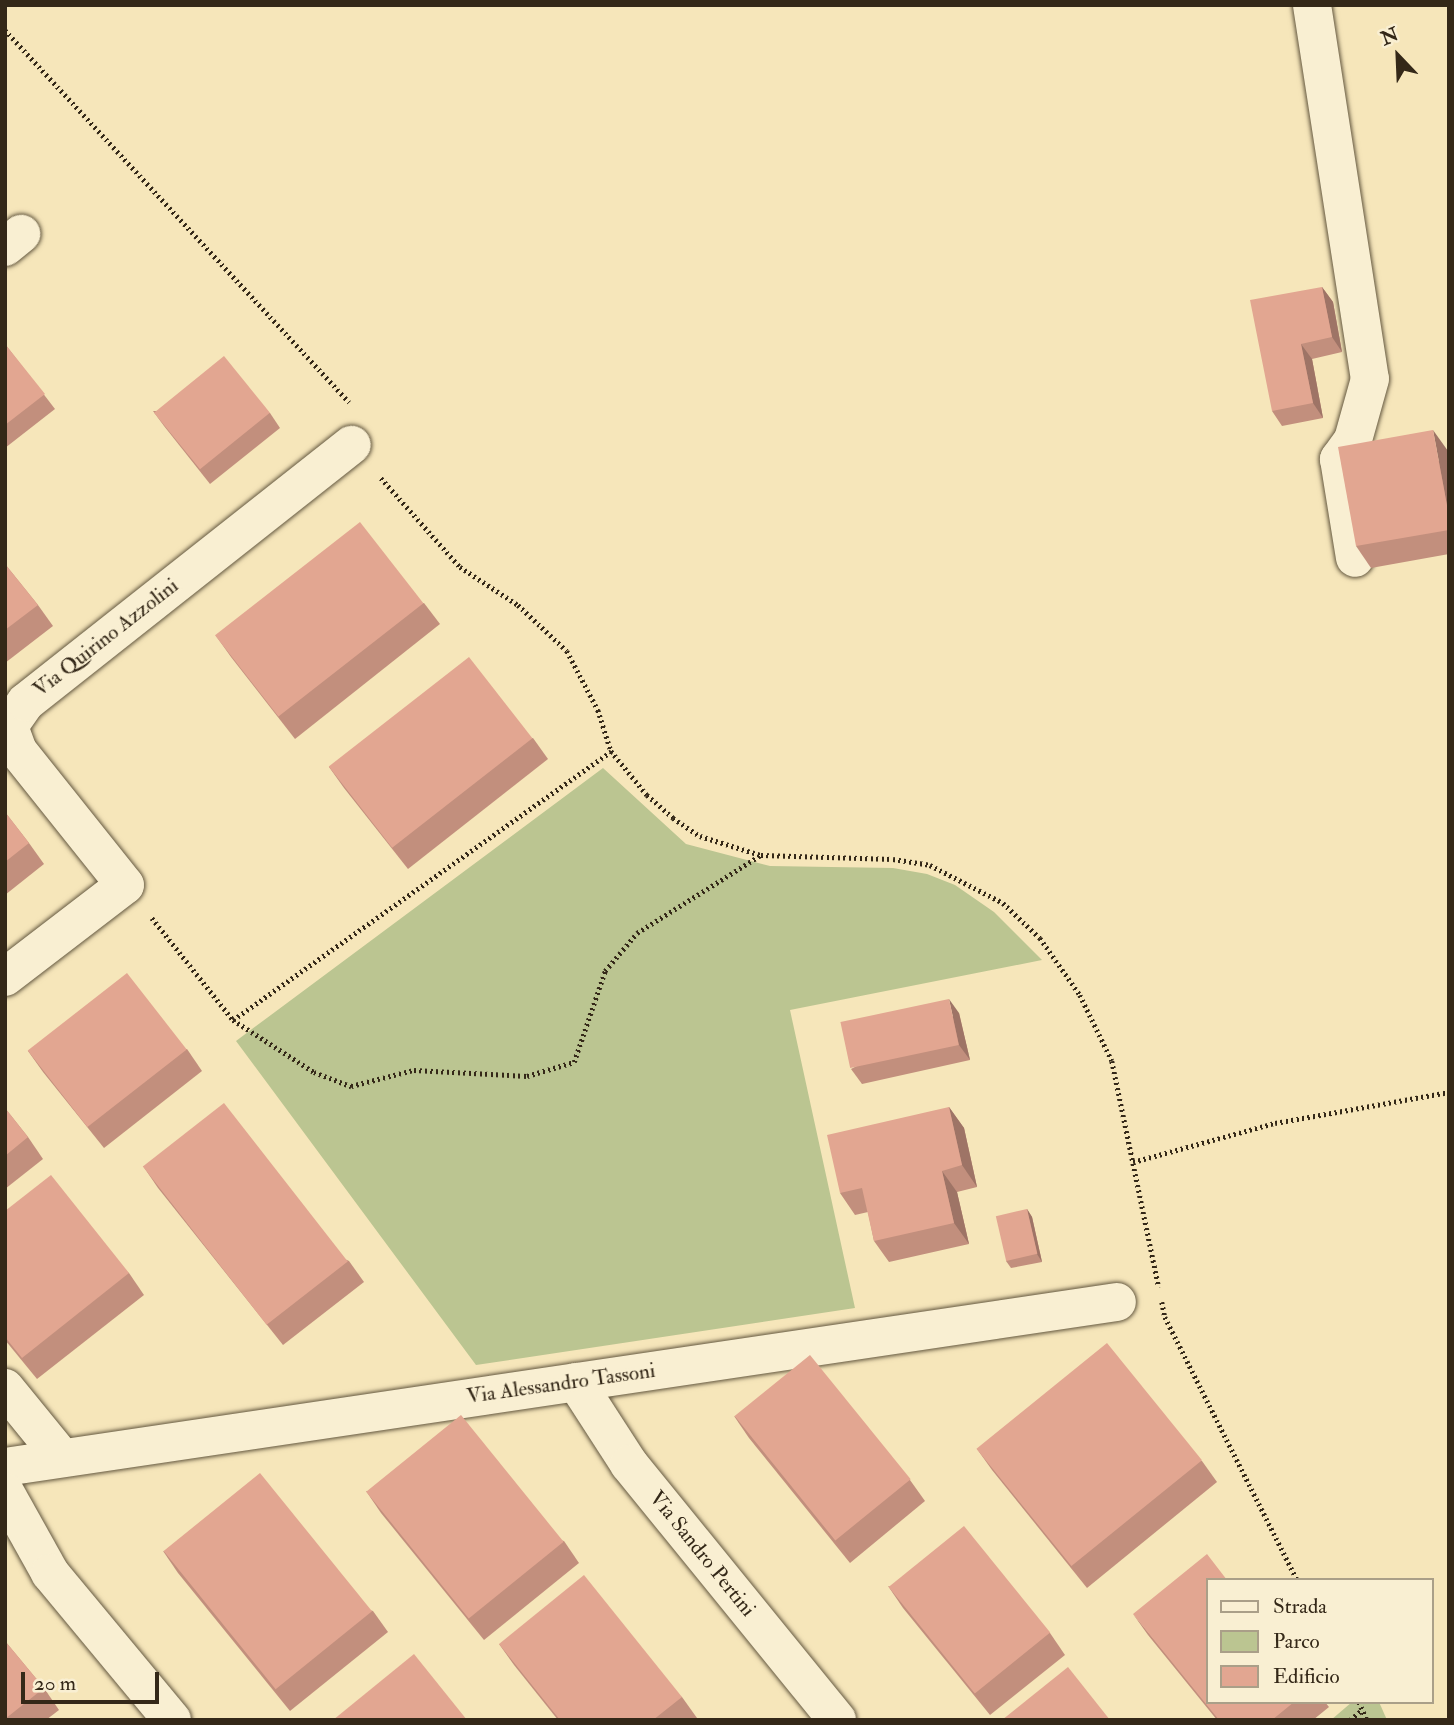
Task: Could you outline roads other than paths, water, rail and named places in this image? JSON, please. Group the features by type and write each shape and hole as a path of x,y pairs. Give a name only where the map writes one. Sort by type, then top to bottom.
{"street":[{"path":"1312,5 1370,379 1353,440 1339,458 1355,558"},
{"name":"Via Quirino Azzolini","path":"5,977 125,885 18,751 9,726 26,702 352,445"},
{"name":"Via Alessandro Tassoni","path":"5,1467 1117,1302"},
{"name":"Via Sandro Pertini","path":"576,1382 629,1464 837,1720"},
{"path":"5,1388 62,1458"},
{"path":"5,1492 50,1573 172,1720"}]}
